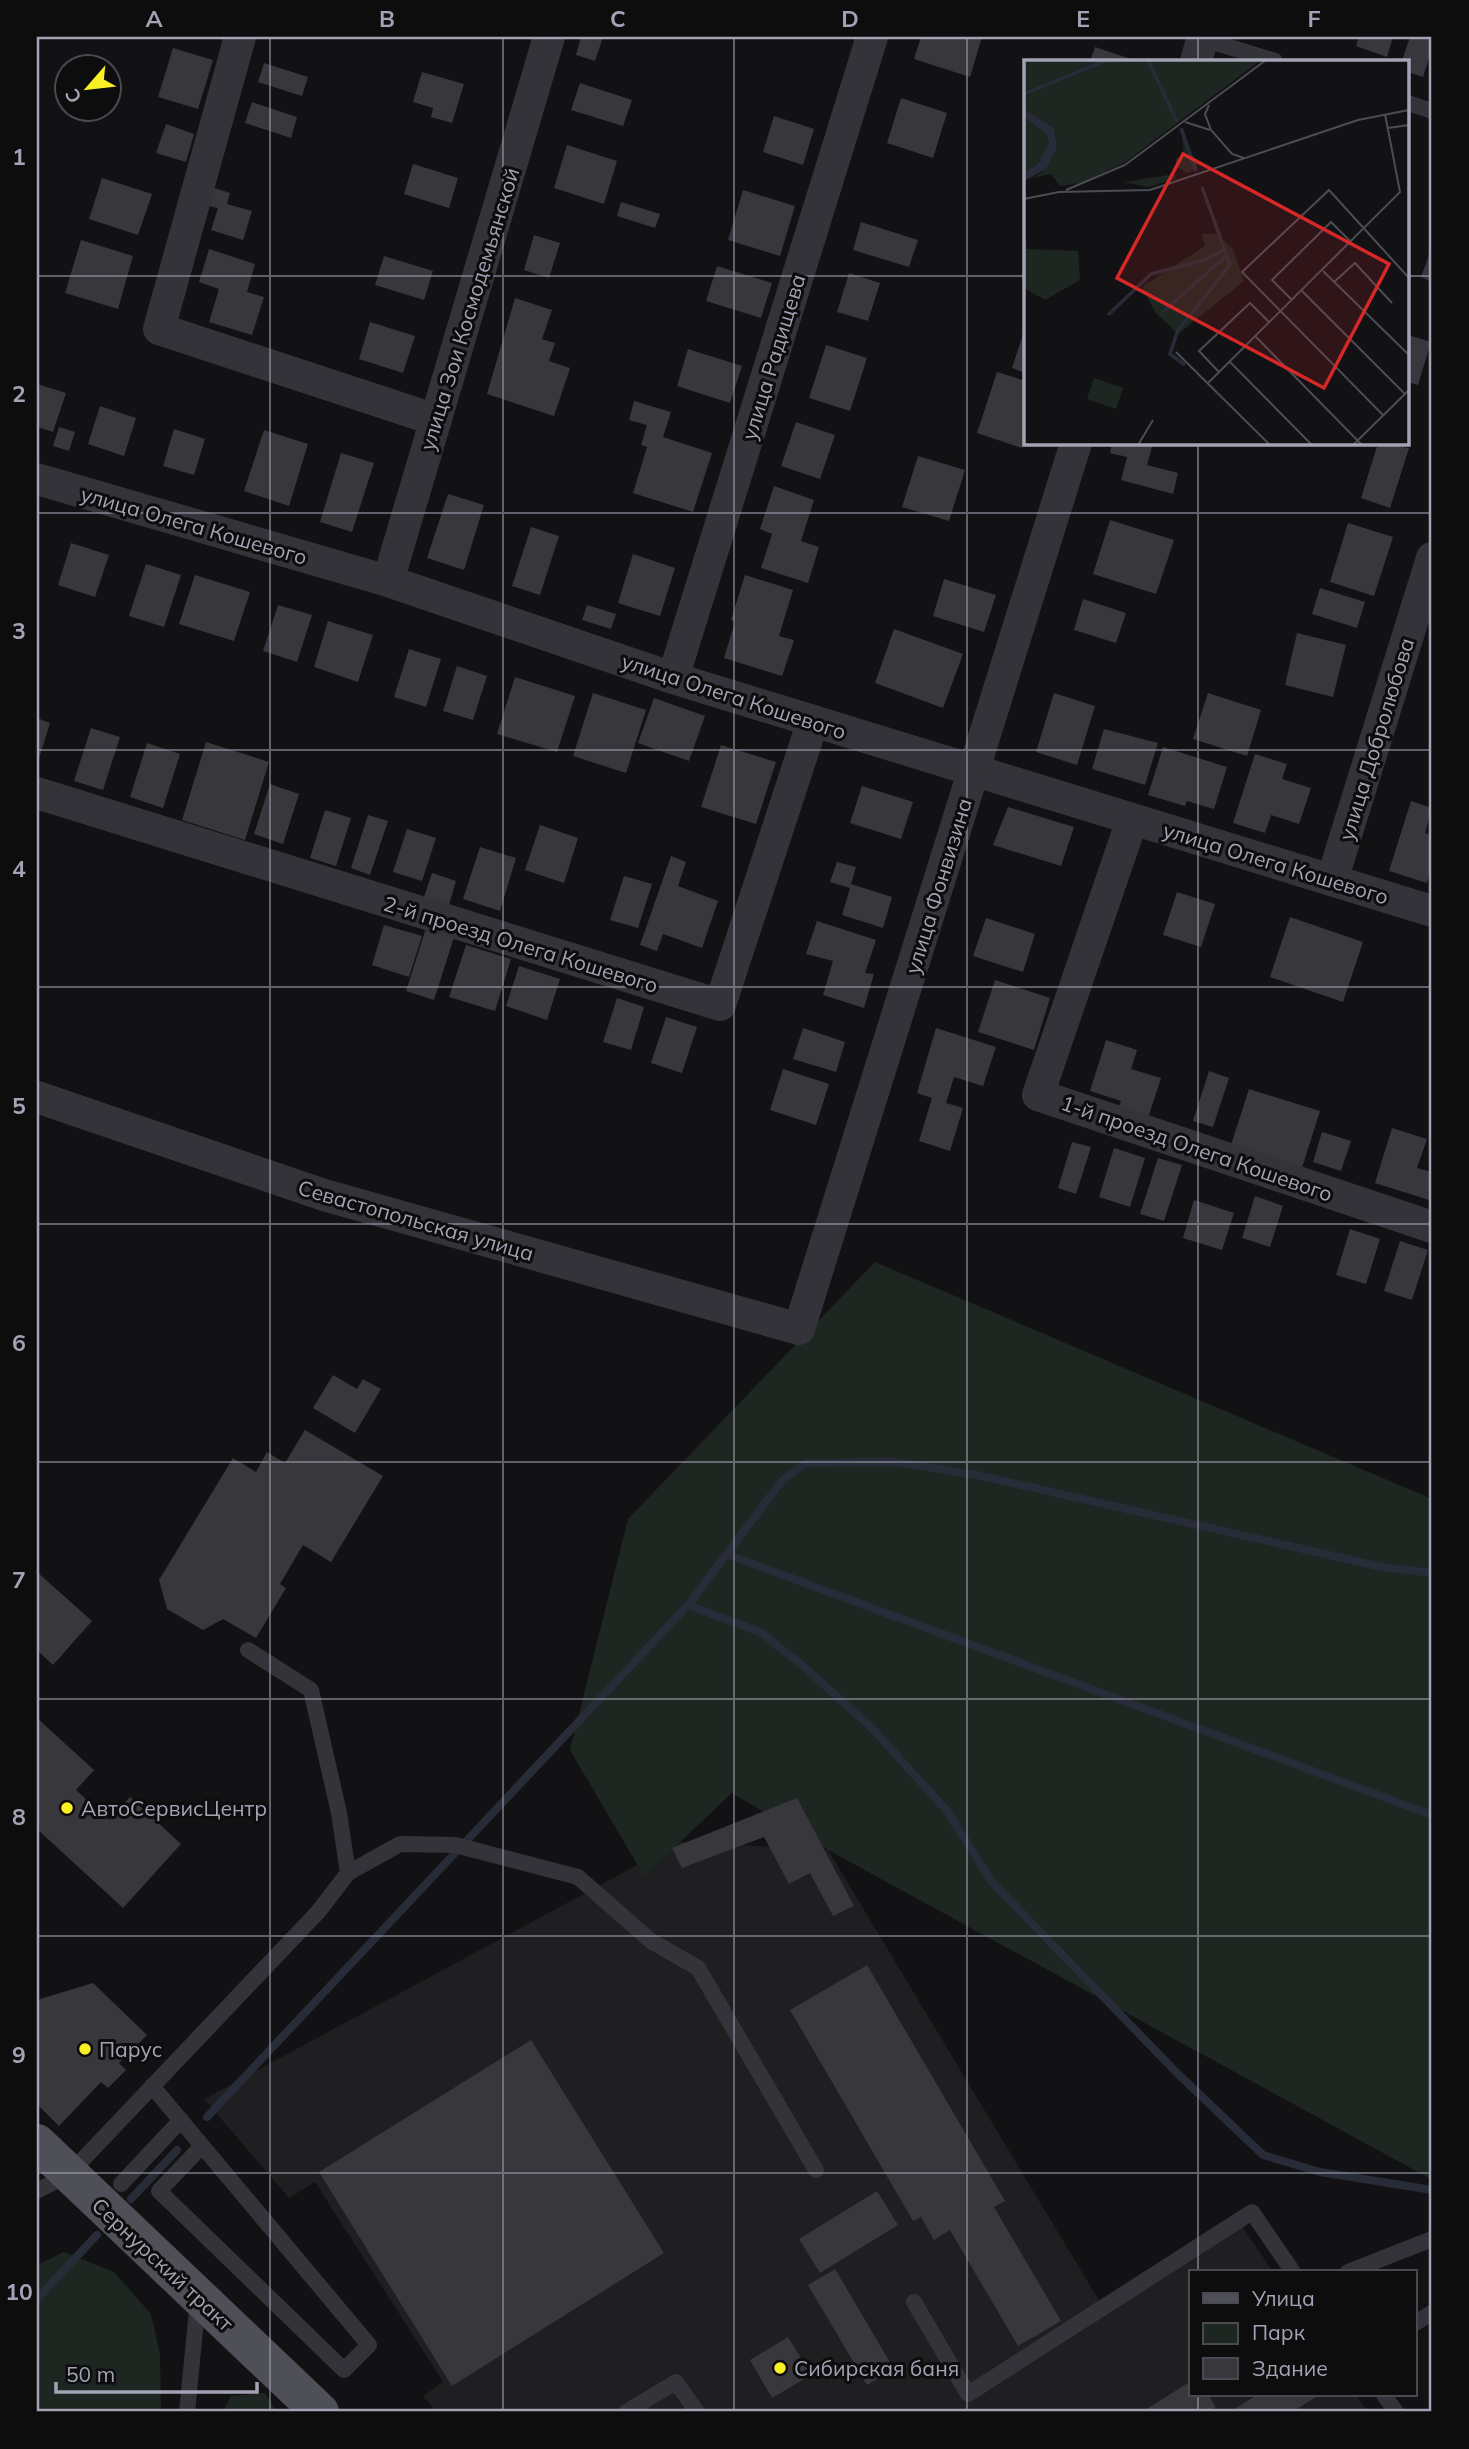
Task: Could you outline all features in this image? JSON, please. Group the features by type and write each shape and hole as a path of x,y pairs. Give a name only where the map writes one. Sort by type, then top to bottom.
{"main road":[{"name":"Сернурский тракт","path":"37,2143 53,2183 198,2297 320,2412"}],"street":[{"path":"240,37 159,329 436,420"},
{"name":"улица Зои Космодемьянской","path":"388,581 550,37"},
{"name":"улица Радищева","path":"673,678 872,37"},
{"name":"улица Фонвизина","path":"799,1329 1076,444"},
{"name":"улица Олега Кошевого","path":"37,479 388,581 673,678 1432,912"},
{"name":"улица Добролюбова","path":"1332,880 1432,558"},
{"name":"2-й проезд Олега Кошевого","path":"37,793 720,1006 813,721"},
{"name":"1-й проезд Олега Кошевого","path":"1132,820 1038,1095 1432,1227"},
{"name":"Севастопольская улица","path":"37,1097 324,1195 799,1329"}],"lane":[{"path":"1200,43 1271,60"},
{"path":"1410,104 1432,111"},
{"path":"248,1650 311,1690 339,1813 348,1873"},
{"path":"53,2183 152,2086 318,1912 348,1873 400,1844 455,1845 578,1877 651,1941 698,1968 816,2170"},
{"path":"152,2086 369,2345 344,2370 159,2191 202,2146"},
{"path":"121,2184 181,2120"},
{"path":"914,2302 968,2394 1252,2212 1292,2270"},
{"path":"1353,2270 1432,2239"},
{"path":"187,2412 198,2297"},
{"path":"1416,2322 1432,2313"},
{"path":"626,2412 676,2382 696,2412"},
{"path":"1385,2396 1396,2412"}],"shaded area":[{"path":"680,1842 828,1850 1103,2307 1242,2226 1272,2270 1189,2270 1189,2396 1357,2396 1368,2412 437,2412 423,2396 443,2382 315,2182 289,2198 204,2099"}],"green space":[{"path":"875,1262 1432,1499 1432,2174 1429,2178 828,1850 732,1793 644,1876 570,1750 628,1519"},
{"path":"64,2252 114,2272 151,2314 160,2354 161,2412 37,2412 37,2265"},
{"path":"265,2393 277,2412 223,2412 231,2396"}],"building":[{"path":"581,37 603,37 595,61 576,55"},
{"path":"921,37 982,37 970,77 914,59"},
{"path":"1359,37 1393,37 1387,57 1356,46"},
{"path":"1410,37 1432,37 1432,49 1423,77 1410,73 1410,60 1402,60"},
{"path":"1095,47 1134,60 1090,60"},
{"path":"173,48 213,60 198,109 158,97"},
{"path":"264,63 308,77 302,96 258,82"},
{"path":"422,72 464,84 452,123 431,117 433,108 413,102"},
{"path":"580,83 632,100 623,126 571,110"},
{"path":"901,98 947,113 933,158 887,143"},
{"path":"252,102 297,117 291,138 245,123"},
{"path":"774,116 814,129 803,165 763,152"},
{"path":"166,124 194,134 186,162 156,153"},
{"path":"567,145 617,161 604,204 554,188"},
{"path":"413,164 458,178 449,208 404,194"},
{"path":"102,178 152,194 138,235 89,219"},
{"path":"214,188 230,193 227,204 252,211 243,240 211,230 218,208 209,206"},
{"path":"743,190 795,206 780,256 728,240"},
{"path":"621,202 660,214 655,228 617,216"},
{"path":"861,222 918,240 909,267 853,250"},
{"path":"534,235 560,243 549,278 524,270"},
{"path":"81,240 133,256 118,309 65,293"},
{"path":"1432,247 1432,282 1421,277"},
{"path":"209,249 255,264 247,292 264,297 252,335 209,322 219,289 199,282"},
{"path":"384,256 433,271 424,300 375,285"},
{"path":"717,266 772,283 761,318 706,301"},
{"path":"849,273 880,283 868,321 837,312"},
{"path":"515,298 552,310 542,339 555,343 549,361 570,368 554,416 487,394"},
{"path":"370,322 415,336 403,373 359,359"},
{"path":"1024,331 1024,372 1012,368"},
{"path":"1410,336 1431,342 1418,385 1410,383"},
{"path":"826,345 867,358 850,411 809,398"},
{"path":"688,349 742,366 730,403 677,386"},
{"path":"997,372 1024,380 1022,448 977,433"},
{"path":"37,384 66,393 53,432 37,427"},
{"path":"634,401 671,412 663,437 712,453 693,512 633,493 647,447 641,445 647,425 629,420"},
{"path":"100,406 136,418 124,456 88,444"},
{"path":"796,422 835,435 820,479 781,466"},
{"path":"59,427 75,432 69,451 53,446"},
{"path":"174,429 205,439 194,475 163,466"},
{"path":"264,430 308,444 289,506 244,491"},
{"path":"1112,444 1153,444 1147,465 1178,473 1173,494 1121,480 1127,457 1110,453"},
{"path":"1378,444 1409,448 1390,508 1361,498"},
{"path":"341,453 374,463 352,532 320,522"},
{"path":"918,456 965,470 949,521 902,507"},
{"path":"774,486 814,500 801,541 819,547 808,583 761,568 772,534 760,529"},
{"path":"448,494 484,505 464,570 427,558"},
{"path":"1110,520 1174,540 1156,594 1093,574"},
{"path":"1348,523 1393,537 1374,596 1330,582"},
{"path":"531,527 559,536 540,595 512,586"},
{"path":"71,543 109,555 95,597 58,585"},
{"path":"633,554 675,568 660,616 618,603"},
{"path":"146,564 181,575 164,627 129,616"},
{"path":"195,575 250,592 234,641 179,624"},
{"path":"745,575 793,590 779,636 794,640 782,676 724,658 735,622 731,620"},
{"path":"944,579 996,595 984,632 933,616"},
{"path":"1320,588 1365,602 1357,628 1312,614"},
{"path":"1083,599 1126,613 1116,643 1074,630"},
{"path":"278,605 312,615 297,662 263,651"},
{"path":"587,605 616,614 611,629 582,620"},
{"path":"328,621 373,635 358,682 314,667"},
{"path":"894,629 963,654 943,708 875,683"},
{"path":"1297,633 1346,645 1333,697 1285,685"},
{"path":"409,649 441,659 426,707 394,697"},
{"path":"457,666 487,676 473,720 443,711"},
{"path":"515,677 575,696 557,752 497,734"},
{"path":"593,693 646,710 626,773 573,756"},
{"path":"1054,693 1095,706 1077,765 1036,752"},
{"path":"1208,693 1261,710 1247,756 1193,739"},
{"path":"654,698 705,716 689,761 638,743"},
{"path":"37,718 50,723 37,765"},
{"path":"91,728 120,737 103,790 74,781"},
{"path":"1104,729 1158,743 1145,785 1092,769"},
{"path":"206,742 269,762 245,840 182,820"},
{"path":"147,743 180,754 163,808 130,797"},
{"path":"721,745 776,762 756,824 701,807"},
{"path":"1163,747 1227,767 1214,809 1187,801 1185,806 1148,795"},
{"path":"1255,754 1287,764 1282,779 1311,788 1299,824 1271,815 1265,833 1233,823"},
{"path":"270,784 299,794 283,844 254,834"},
{"path":"862,786 913,802 901,839 850,823"},
{"path":"1411,801 1432,808 1425,833 1432,835 1432,865 1427,883 1389,871"},
{"path":"1008,807 1074,827 1061,866 993,845"},
{"path":"325,810 351,818 336,866 310,858"},
{"path":"368,815 388,821 370,875 351,868"},
{"path":"540,825 578,838 564,883 525,870"},
{"path":"407,829 436,838 422,881 393,872"},
{"path":"480,847 516,858 500,911 463,899"},
{"path":"671,856 686,862 678,886 718,901 702,948 663,934 657,951 640,945"},
{"path":"837,862 856,867 851,884 892,897 883,928 842,915 850,888 830,882"},
{"path":"432,873 456,881 449,905 424,897"},
{"path":"624,876 652,884 638,928 610,920"},
{"path":"1177,892 1215,904 1201,947 1163,935"},
{"path":"1290,917 1363,942 1343,1002 1270,977"},
{"path":"986,918 1035,934 1023,972 973,956"},
{"path":"817,921 876,940 865,973 874,974 864,1008 823,995 833,961 806,954"},
{"path":"384,925 422,936 409,977 372,965"},
{"path":"427,925 455,934 434,1000 406,991"},
{"path":"466,945 511,959 495,1011 449,997"},
{"path":"519,966 560,979 547,1020 506,1006"},
{"path":"995,980 1050,998 1034,1050 978,1032"},
{"path":"617,998 644,1007 631,1050 603,1042"},
{"path":"666,1017 697,1027 682,1073 651,1063"},
{"path":"803,1028 845,1042 836,1072 793,1059"},
{"path":"936,1028 996,1047 983,1086 954,1077 946,1103 963,1108 950,1151 919,1141 932,1098 917,1093"},
{"path":"1106,1040 1137,1050 1131,1069 1161,1078 1147,1121 1117,1112 1121,1101 1090,1091"},
{"path":"783,1069 829,1084 816,1125 770,1110"},
{"path":"1209,1071 1229,1078 1213,1127 1193,1121"},
{"path":"1249,1089 1320,1111 1301,1171 1230,1148"},
{"path":"1392,1128 1427,1139 1417,1168 1432,1172 1432,1201 1375,1183"},
{"path":"1322,1132 1351,1141 1341,1171 1313,1162"},
{"path":"1072,1142 1091,1147 1076,1194 1058,1188"},
{"path":"1114,1148 1145,1158 1130,1207 1099,1197"},
{"path":"1158,1158 1182,1165 1164,1221 1140,1214"},
{"path":"1255,1196 1283,1206 1270,1247 1242,1238"},
{"path":"1194,1200 1234,1213 1222,1250 1183,1238"},
{"path":"1350,1229 1380,1239 1366,1284 1336,1275"},
{"path":"1400,1241 1428,1250 1412,1300 1384,1291"},
{"path":"333,1375 357,1389 363,1379 381,1389 355,1433 313,1408"},
{"path":"305,1430 383,1476 331,1562 303,1545 280,1584 286,1588 256,1638 223,1619 203,1630 167,1609 159,1580 233,1458 256,1472 267,1452 285,1463"},
{"path":"37,1572 92,1621 53,1665 37,1650"},
{"name":"АвтоСервисЦентр","path":"37,1718 94,1770 76,1790 109,1820 130,1797 181,1844 123,1908 37,1829"},
{"path":"797,1798 854,1906 833,1916 810,1873 789,1884 764,1837 682,1868 672,1848"},
{"path":"867,1965 1005,2201 994,2207 1061,2321 1018,2346 950,2230 934,2240 921,2217 913,2221 790,2010"},
{"name":"Парус","path":"93,1983 147,2035 119,2063 126,2070 108,2088 101,2082 59,2126 37,2104 37,2000"},
{"path":"531,2040 664,2253 452,2386 319,2172"},
{"path":"877,2191 898,2225 820,2273 799,2239"},
{"path":"835,2269 894,2369 867,2385 808,2285"},
{"name":"Сибирская баня","path":"788,2337 811,2375 772,2398 750,2360"},
{"path":"1189,2382 1189,2396 1209,2396 1216,2407 1208,2412 1142,2412"},
{"path":"1255,2396 1317,2396 1292,2412 1239,2412 1236,2408"}],"waterway":[{"path":"801,1466 805,1463 895,1462 977,1475 1382,1567 1432,1573"},
{"path":"207,2117 688,1605 782,1481 805,1463"},
{"path":"729,1555 1432,1815"},
{"path":"688,1605 760,1632 803,1666 873,1729 947,1811 992,1882 1176,2072 1263,2155 1320,2172 1432,2190"},
{"path":"131,2199 177,2150"},
{"path":"37,2299 97,2235"}],"place":[{"name":"АвтоСервисЦентр","path":"67,1808"},
{"name":"Парус","path":"85,2049"},
{"name":"Сибирская баня","path":"780,2368"}]}
